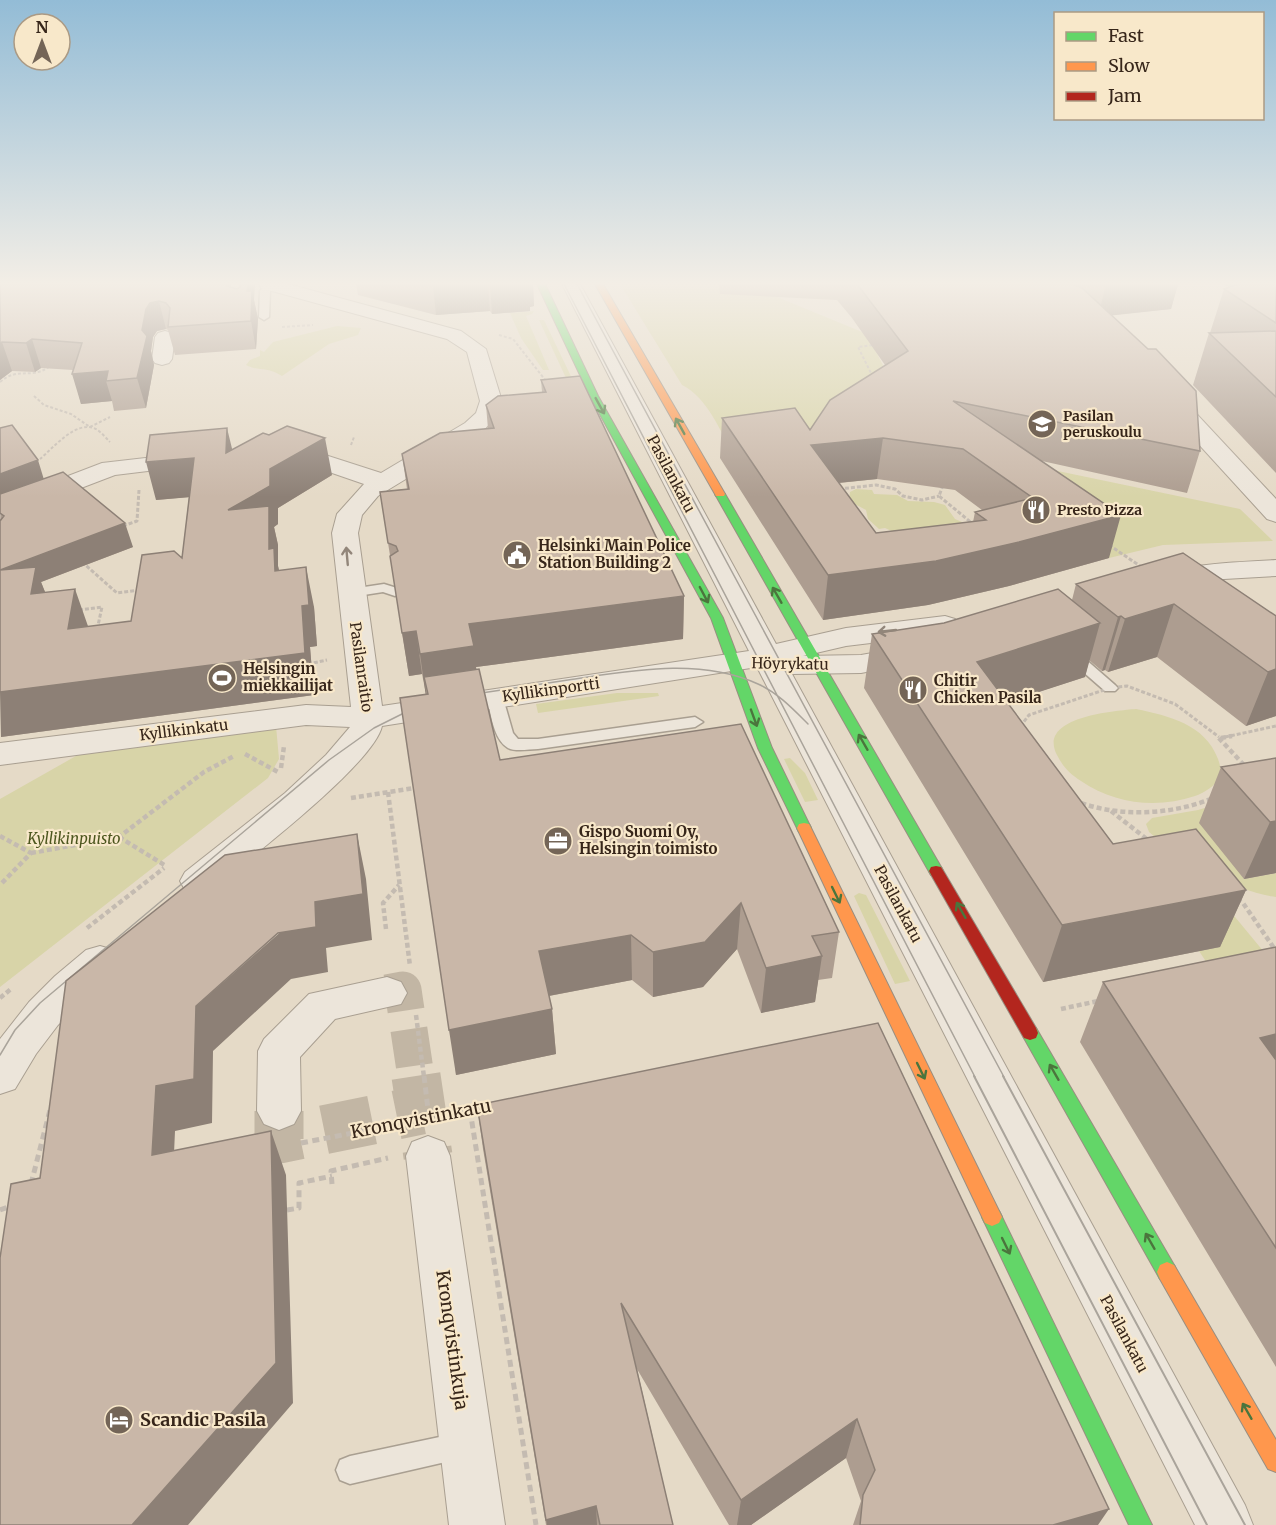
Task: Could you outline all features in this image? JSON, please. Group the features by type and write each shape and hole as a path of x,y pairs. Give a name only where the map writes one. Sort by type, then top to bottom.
{"street":[{"name":"Pasilanraitio","path":"169,905 297,801 338,763 365,731 368,718 345,533 350,514 359,501 383,482 473,428 487,415 492,401 478,355"},
{"name":"Pasilankatu","path":"575,355 594,396 717,618 765,748 1141,1525"},
{"name":"Pasilankatu","path":"608,355 1225,1525"},
{"name":"Pasilankatu","path":"640,355 1276,1461"},
{"path":"1158,386 1276,514"},
{"path":"264,452 288,450 383,482"},
{"path":"0,511 111,468 149,466 209,458"},
{"path":"1150,584 1224,571 1276,568"},
{"path":"1150,584 1193,604"},
{"name":"Höyrykatu","path":"735,663 812,656 861,664 933,651 970,633"},
{"name":"Kyllikinportti","path":"368,718 735,663"},
{"name":"Kyllikinkatu","path":"0,754 306,715 368,718"},
{"path":"0,1076 17,1046 36,1020 68,987 123,942"},
{"path":"287,1128 279,1051 323,1005 405,995"},
{"name":"Kronqvistinkuja","path":"416,1135 477,1525"}],"lane":[{"path":"351,593 391,587"},
{"path":"1061,646 1110,687"},
{"path":"495,698 505,735 514,744 538,744 695,722"},
{"path":"350,1470 466,1444"}],"path":[{"path":"526,355 548,383"},
{"path":"862,355 876,383"},
{"path":"0,382 10,373 41,373 49,367"},
{"path":"34,396 44,405 71,414 90,427 110,417"},
{"path":"117,529 137,521 149,466"},
{"path":"939,496 945,478"},
{"path":"843,498 836,489 876,485 895,489 903,496 922,500 939,496"},
{"path":"939,496 973,525 967,532"},
{"path":"1108,544 1150,584"},
{"path":"76,556 117,593 150,589"},
{"path":"72,611 102,607 96,635"},
{"path":"308,664 331,660"},
{"path":"1111,811 1151,810 1202,803 1229,793 1241,783 1243,764 1230,747 1198,720 1163,698 1127,686 1110,687 1029,715 1017,731 1024,753 1045,783 1076,799 1111,811 1154,845"},
{"path":"281,773 284,752 282,733 306,715"},
{"path":"1220,738 1276,726"},
{"path":"0,885 31,853 118,837 204,772 251,748"},
{"path":"344,800 414,788"},
{"path":"332,1184 331,1171 416,1135 405,995 400,885 388,792"},
{"path":"0,836 31,853"},
{"path":"118,837 166,866"},
{"path":"386,929 383,903 400,885"},
{"path":"1235,898 1243,903 1276,951"},
{"path":"1055,1010 1100,1001"},
{"path":"29,1191 51,1104"},
{"name":"Kronqvistinkatu","path":"287,1128 416,1135 470,1110 494,1105"},
{"path":"470,1110 536,1525"},
{"path":"287,1210 299,1208 298,1183 332,1176"},
{"path":"0,1210 17,1204"}],"green space":[{"path":"313,355 282,376 246,365 250,360 260,356"},
{"path":"533,355 543,355 549,370 543,370"},
{"path":"555,355 561,355 579,393 573,393"},
{"path":"664,355 878,355 893,385 1029,465 1240,509 1273,541 1163,545 1109,558 986,469 734,456 706,406 682,385"},
{"path":"856,489 872,490 874,494 897,495 908,501 934,502 945,505 955,519 962,522 959,531 894,532 885,528 879,529 868,519 866,510 849,501 850,492"},
{"path":"617,693 658,693 659,696 538,713 536,704"},
{"path":"1136,709 1173,719 1204,737 1218,759 1221,772 1220,777 1209,789 1181,800 1136,802 1094,789 1064,767 1057,755 1054,742 1058,732 1067,724 1096,714"},
{"name":"Kyllikinpuisto","path":"276,726 279,759 268,778 0,987 0,799 83,752"},
{"path":"790,758 805,773 818,800 805,802 784,759"},
{"path":"1221,803 1244,879 1276,873 1276,897 1243,888 1213,873 1155,837 1149,832 1146,824 1152,818 1198,810"},
{"path":"859,893 866,895 910,981 895,984 854,896"},
{"path":"1221,900 1264,952 1211,969 1199,951 1219,947"}],"building":[{"path":"78,355 142,355 137,378 106,381 108,371 72,374"},
{"path":"901,355 1162,355 1196,391 1200,451 953,401 1121,515 936,561 828,575 722,418 795,408 810,430 830,400","holes":["883,438 963,449 1033,498 975,512 986,520 876,533 811,445"]},
{"path":"1232,355 1276,355 1276,397"},
{"name":"Helsinki Main Police Station Building 2","path":"580,376 684,596 469,624 474,646 420,654 416,631 402,633 390,556 398,551 396,546 388,543 380,492 409,489 402,454 440,433 494,428 486,405 498,396 546,392 541,380"},
{"path":"12,425 38,460 0,474 0,428"},
{"path":"287,426 325,438 270,469 270,486 228,510 269,506 269,549 274,548 275,571 306,567 309,605 302,606 305,653 0,692 0,570 36,567 31,594 75,589 68,629 131,621 142,555 174,551 182,558 194,458 146,462 150,435 227,428 226,453 263,433 269,435"},
{"path":"63,472 125,523 0,570 0,521 4,516 0,513 0,494"},
{"path":"1183,553 1276,616 1276,669 1268,672 1174,604 1125,619 1118,617 1076,584"},
{"path":"1058,589 1100,623 977,662 1113,844 1196,829 1246,890 1062,925 872,634 944,623"},
{"path":"479,669 500,760 741,724 839,932 812,936 822,956 766,968 741,903 705,942 653,952 631,935 539,951 552,1009 449,1030 400,698 428,694 424,677"},
{"path":"1276,758 1276,821 1270,822 1221,767"},
{"path":"357,834 363,894 315,902 316,927 278,933 196,1006 194,1079 156,1086 152,1155 271,1131 276,1363 132,1525 0,1525 0,1258 11,1184 40,1178 66,981 225,855"},
{"path":"1276,947 1276,1034 1260,1038 1276,1060 1276,1248 1103,982"},
{"path":"878,1023 1109,1509 1053,1525 860,1525 863,1495 875,1470 857,1419 741,1500 621,1303 673,1525 600,1525 596,1506 546,1520 477,1105"}],"tunnel":[{"path":"387,993 403,990 416,1077"},
{"path":"416,1076 428,1156"},
{"path":"279,1111 279,1139 421,1110"}],"tram line":[{"path":"601,355 778,696"},
{"path":"615,355 1004,1077"},
{"path":"468,695 640,670 688,668 735,676 758,684 778,696"},
{"path":"778,696 808,724"},
{"path":"778,696 975,1077"},
{"path":"0,1055 15,1030 40,1003 329,760 374,728 418,706"},
{"path":"974,1076 1207,1525"},
{"path":"1003,1076 1245,1525"}],"traffic: fast":[{"path":"575,355 594,396 717,618 765,748 804,828"},
{"path":"720,494 936,871"},
{"path":"1030,1033 1167,1272"},
{"path":"992,1217 1141,1525"}],"traffic: slow":[{"path":"640,355 720,494"},
{"path":"804,828 992,1217"},
{"path":"1167,1272 1276,1461"}],"traffic: jam":[{"path":"936,871 1030,1033"}],"place":[{"name":"Pasilan peruskoulu","path":"1042,424"},
{"name":"Presto Pizza","path":"1036,510"},
{"name":"Helsinki Main Police Station Building 2","path":"517,555"},
{"name":"Helsingin miekkailijat","path":"222,678"},
{"name":"Chitir Chicken Pasila","path":"913,690"},
{"name":"Gispo Suomi Oy, Helsingin toimisto","path":"558,841"},
{"name":"Scandic Pasila","path":"119,1420"}]}
